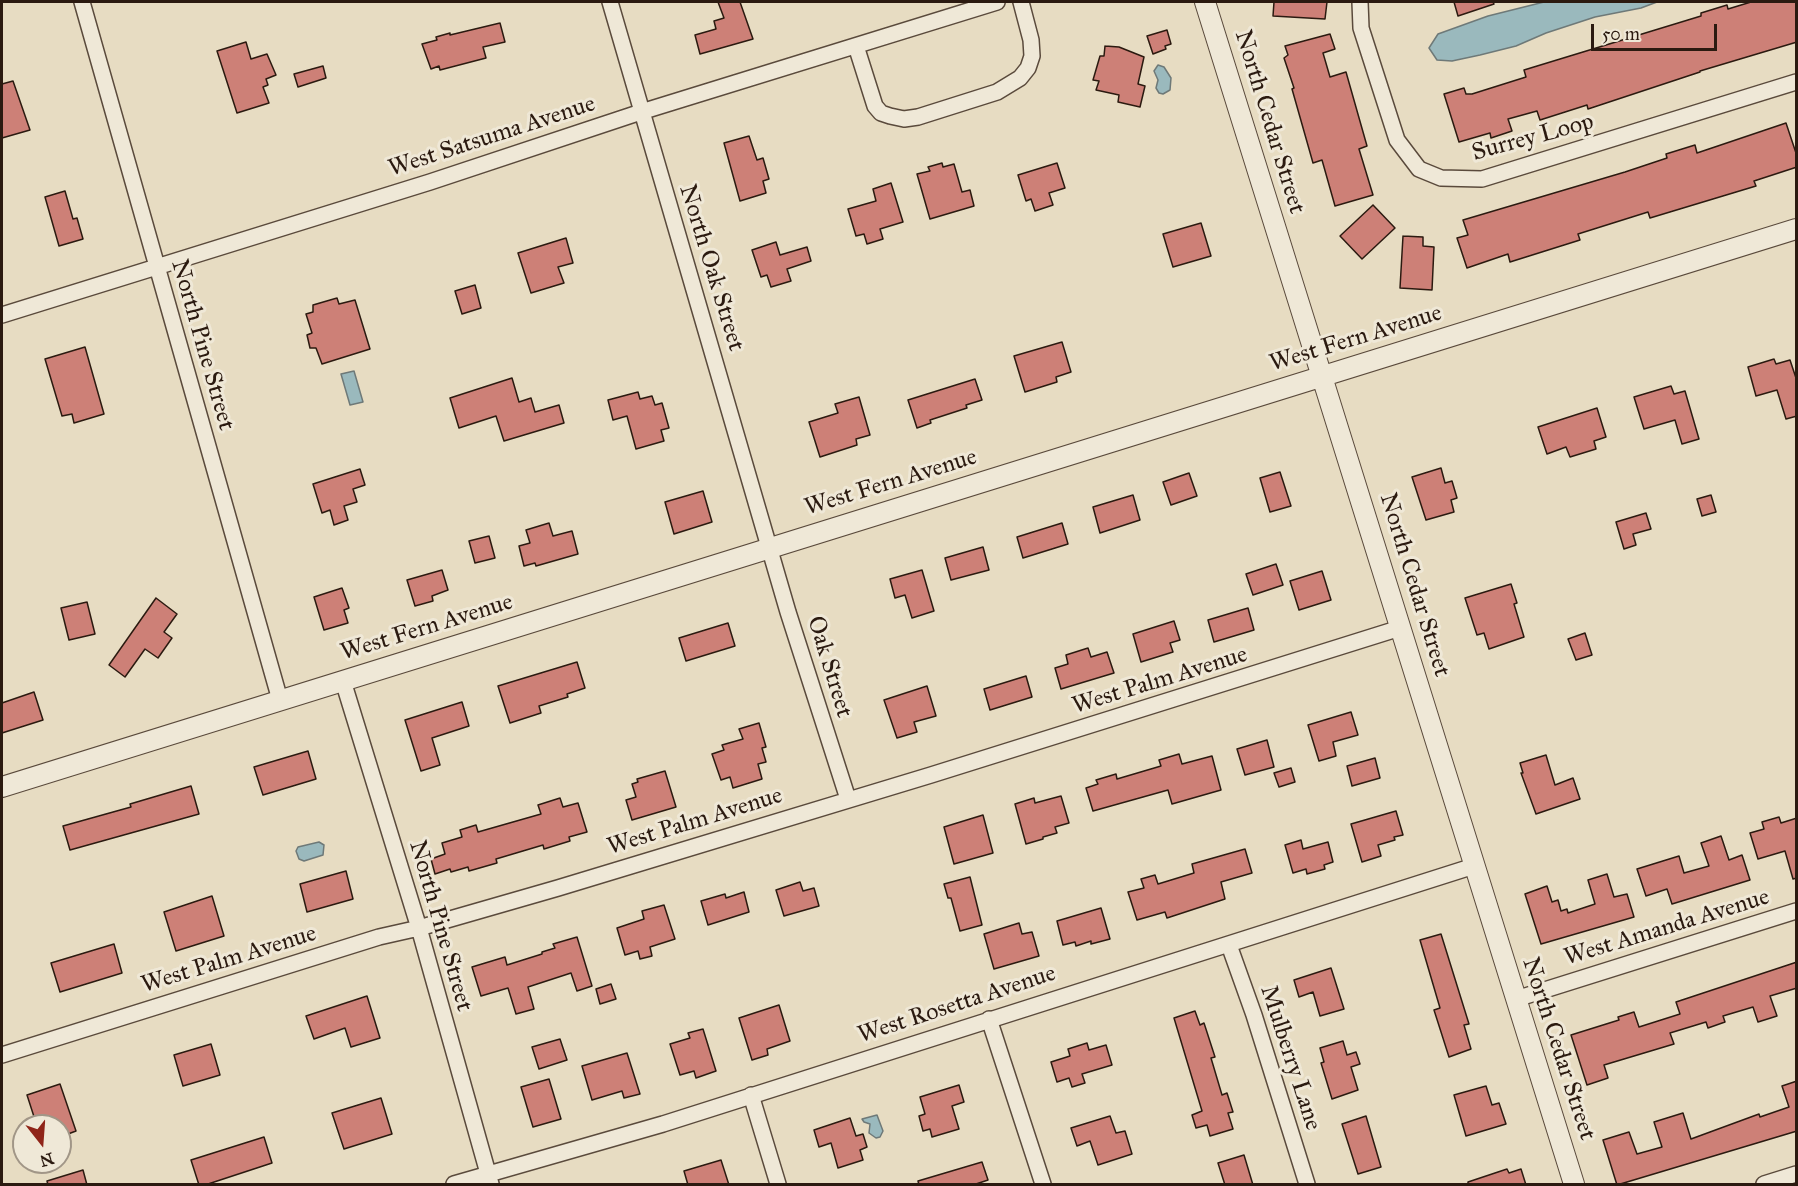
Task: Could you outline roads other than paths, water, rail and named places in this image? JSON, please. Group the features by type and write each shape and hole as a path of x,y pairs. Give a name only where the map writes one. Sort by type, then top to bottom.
{"street":[{"name":"North Pine Street","path":"82,2 280,700"},
{"name":"North Oak Street","path":"610,2 771,548"},
{"name":"West Satsuma Avenue","path":"2,315 430,182 641,112 997,2"},
{"path":"856,46 875,106 881,113 890,117 918,117 997,92 1020,78 1028,68 1032,56 1031,40 1022,2"},
{"name":"North Cedar Street","path":"1205,2 1574,1185"},
{"name":"Surrey Loop","path":"1360,2 1361,28 1398,140 1419,169 1441,178 1482,179 1797,82"},
{"name":"West Fern Avenue","path":"2,787 1797,229"},
{"name":"Oak Street","path":"771,548 788,612 848,799"},
{"name":"West Palm Avenue","path":"2,1055 379,937 419,928 569,884 1045,740 1401,628"},
{"name":"North Pine Street","path":"342,681 419,928 490,1180"},
{"name":"West Rosetta Avenue","path":"454,1185 490,1180 1474,866"},
{"name":"West Amanda Avenue","path":"1516,999 1797,911"},
{"name":"Mulberry Lane","path":"1229,945 1254,1015 1307,1185"},
{"path":"989,1019 1043,1185"},
{"path":"751,1095 778,1185"},
{"path":"1764,1185 1797,1174"}],"water":[{"path":"1544,2 1657,2 1641,8 1595,17 1546,33 1516,46 1452,61 1437,60 1429,48 1438,34 1488,16"},
{"path":"1158,65 1164,67 1171,78 1170,90 1163,94 1159,93 1156,88 1158,80 1154,71"},
{"path":"354,371 363,402 350,405 341,374"},
{"path":"319,842 324,845 323,855 304,861 299,859 296,851 298,847"},
{"path":"877,1115 883,1131 880,1137 876,1138 869,1133 870,1124 862,1119"}]}
